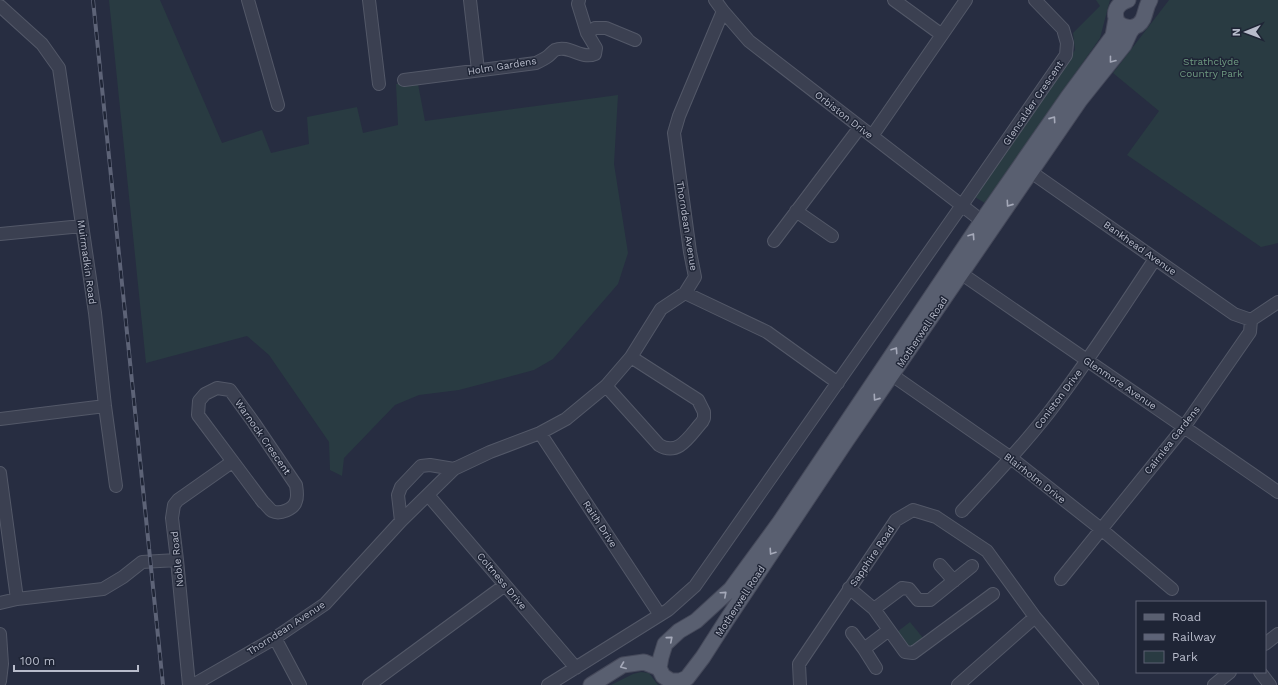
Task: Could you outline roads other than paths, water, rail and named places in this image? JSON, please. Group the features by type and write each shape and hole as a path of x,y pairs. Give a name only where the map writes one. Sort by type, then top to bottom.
{"main road":[{"path":"1128,0 1141,6 1147,6 1143,18 1139,24 1133,28 1121,26 1116,19 1116,9 1123,2 1128,0"},
{"name":"Motherwell Road","path":"1116,19 1113,36 1068,97 982,221 780,522 731,589 696,621 679,631 665,644 659,668 663,676 671,683 687,678 714,640 842,447 1080,100 1124,45 1133,28"},
{"name":"Motherwell Road","path":"696,621 709,627 714,640"},
{"path":"591,685 623,665 644,662 659,668"}],"street":[{"path":"248,0 278,105"},
{"path":"369,0 379,84"},
{"path":"470,0 478,70"},
{"name":"Holm Gardens","path":"404,80 536,63 549,56 555,50 575,51 584,56 595,54 596,48 587,33 578,4 579,0"},
{"path":"894,0 942,35"},
{"path":"872,136 966,0"},
{"name":"Glencalder Crescent","path":"962,206 1066,55 1067,43 1063,29 1035,0"},
{"name":"Orbiston Drive","path":"718,3 749,41 982,221"},
{"name":"Thorndean Avenue","path":"193,685 275,638 325,604 401,521 454,469 490,452 540,433 566,419 606,386 631,357 661,309 685,293 695,277 690,252 674,133 718,3"},
{"name":"Muirmadkin Road","path":"0,6 42,44 59,68 95,313 105,406 116,486"},
{"path":"587,33 595,28 606,28 635,40"},
{"path":"774,241 860,127"},
{"name":"Bankhead Avenue","path":"1032,172 1234,314 1251,320"},
{"path":"548,685 668,610 695,586 962,206"},
{"path":"796,211 832,236"},
{"path":"0,234 82,226"},
{"name":"Coniston Drive","path":"962,511 1011,458 1050,411 1087,361 1155,259"},
{"name":"Glenmore Avenue","path":"962,274 1087,361 1128,387 1278,492"},
{"path":"685,293 767,332 838,383"},
{"path":"1251,320 1278,302"},
{"name":"Cairnlea Gardens","path":"1061,579 1184,427 1250,332 1251,320"},
{"path":"606,386 659,445 664,448 670,449 680,446 702,422 704,412 698,400 631,357"},
{"name":"Blairholm Drive","path":"892,375 1011,458 1101,529 1172,589"},
{"name":"Warnock Crescent","path":"217,388 230,390 254,423 296,485 298,496 296,503 283,511 272,511 263,502 232,462 198,415 199,401 205,394 217,388"},
{"path":"0,419 105,406"},
{"name":"Raith Drive","path":"540,433 660,615"},
{"name":"Noble Road","path":"189,685 172,518 174,505 178,500 232,462"},
{"path":"401,521 398,495 401,487 421,466 430,465 454,469"},
{"path":"0,473 17,600"},
{"name":"Coltness Drive","path":"428,495 576,668"},
{"name":"Sapphire Road","path":"800,685 799,664 896,520 913,510 936,517 987,551 1035,617 1092,685"},
{"path":"0,603 103,589 123,577 142,562 177,560"},
{"path":"940,565 954,581"},
{"path":"874,608 902,588 909,589 918,600 930,600 972,566"},
{"path":"369,685 505,585"},
{"path":"849,588 874,608 888,630 905,652 913,652 920,649 993,594"},
{"path":"958,685 1035,617"},
{"path":"864,649 888,630"},
{"path":"0,634 2,664 0,681"},
{"path":"852,634 876,668"},
{"path":"1266,643 1278,634"},
{"path":"275,638 300,685"},
{"path":"1214,685 1229,673"},
{"path":"1261,673 1270,685"}],"railway":[{"path":"93,0 163,685"}],"park label":[{"name":"Strathclyde Country Park","path":"1211,66"}]}
